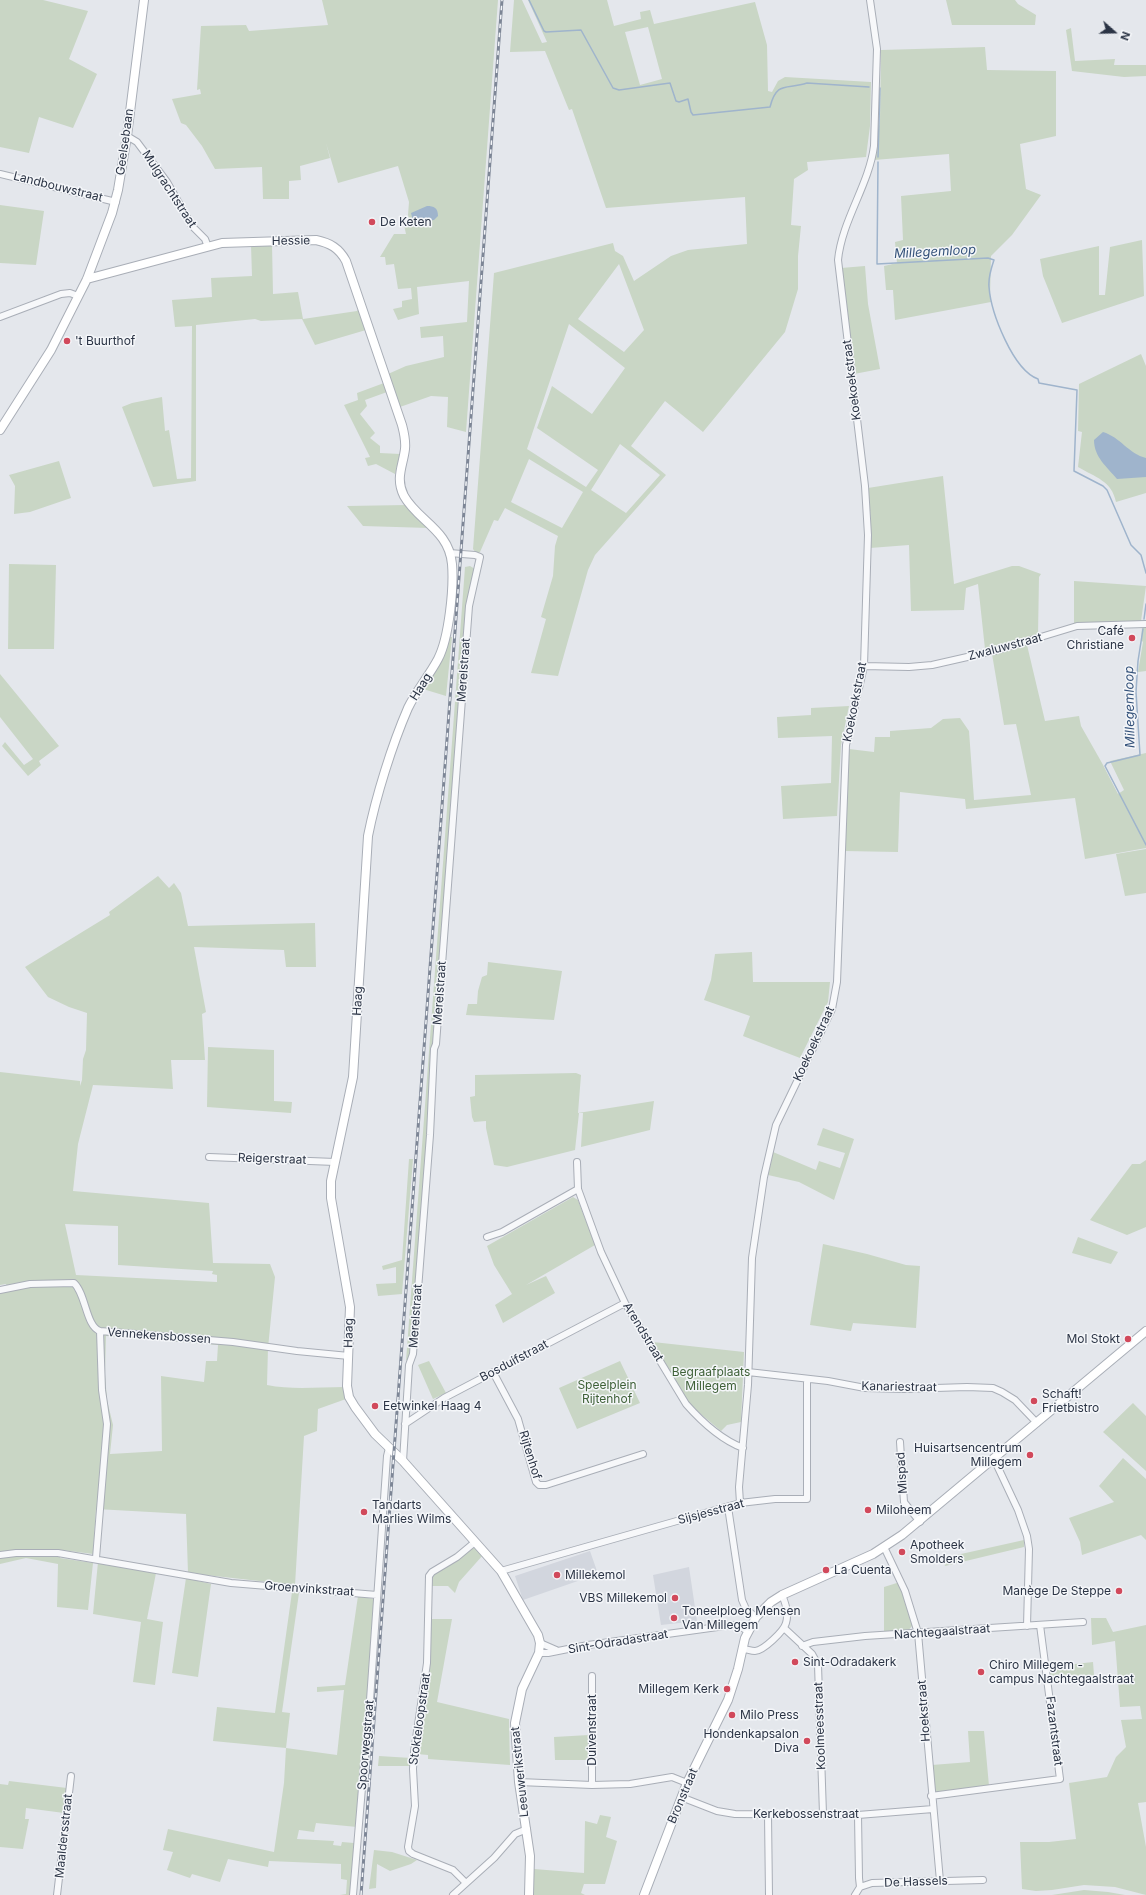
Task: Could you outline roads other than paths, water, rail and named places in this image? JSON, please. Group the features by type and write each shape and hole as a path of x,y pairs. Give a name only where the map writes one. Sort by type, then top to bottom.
{"street":[{"name":"Geelsebaan","path":"87,279 116,202 127,136 144,0"},
{"name":"Koekoekstraat","path":"740,1503 739,1487 748,1372 752,1258 764,1177 773,1134 781,1111 824,1026 836,994 846,745 864,666 868,535 867,511 838,260 842,236 871,159 874,146 878,56 870,0"},
{"name":"Mulgrachtstraat","path":"127,136 135,139 142,147 167,182 192,226 205,239 208,246"},
{"name":"Landbouwstraat","path":"0,174 116,202"},
{"name":"Hessie","path":"87,279 222,243 316,240 333,246 342,254 402,425 405,448 400,470 400,486 411,505 439,533 449,553"},
{"path":"0,430 51,350 87,279"},
{"path":"0,317 61,294 70,293 78,296"},
{"name":"Haag","path":"389,1448 375,1434 349,1397 347,1386 350,1307 331,1198 331,1181 353,1077 366,855 371,823 402,721 416,693 438,659 446,639 452,572 449,553"},
{"name":"Merelstraat","path":"403,1461 409,1365 413,1347 430,1135 434,1049 436,1044 440,996 469,606 480,557 476,555 449,553"},
{"name":"Zwaluwstraat","path":"864,666 909,667 932,665 998,650 1077,626 1146,624"},
{"name":"Reigerstraat","path":"209,1157 335,1162"},
{"name":"Arendstraat","path":"577,1162 578,1189 601,1252 625,1303 686,1404 696,1416 733,1444 743,1448"},
{"path":"487,1237 502,1232 578,1189"},
{"path":"0,1290 30,1284 74,1283 79,1288 91,1322 96,1330 100,1331"},
{"name":"Bosduifstraat","path":"405,1424 444,1398 625,1303"},
{"name":"Vennekensbossen","path":"96,1558 107,1424 102,1390 100,1331 210,1339 296,1351 349,1356"},
{"name":"Bronstraat","path":"644,1895 687,1782 728,1700 748,1631 756,1617 782,1595 884,1547 920,1522 1146,1331"},
{"name":"Rijtenhof","path":"493,1372 518,1419 536,1482 539,1485 546,1485 643,1454"},
{"name":"Kanariestraat","path":"748,1372 865,1388 904,1389 971,1386 993,1388 1015,1400 1037,1423"},
{"name":"Sijsjesstraat","path":"501,1571 740,1503 775,1499 807,1499 807,1379"},
{"name":"Mispad","path":"900,1442 904,1502 920,1522"},
{"path":"377,1594 387,1456 389,1448 403,1461 501,1571 536,1629 540,1643 539,1653"},
{"path":"994,1459 1018,1510 1027,1536 1029,1549 1027,1626"},
{"path":"728,1507 742,1600 746,1609 756,1617"},
{"name":"Stokteloopstraat","path":"466,1883 453,1870 412,1854 408,1847 415,1806 413,1769 414,1752 427,1663 429,1576 432,1572 457,1557 475,1542"},
{"name":"Hoekstraat","path":"884,1547 905,1591 918,1633 924,1695 924,1721 940,1881"},
{"name":"Groenvinkstraat","path":"0,1555 44,1552 96,1558 230,1583 377,1594"},
{"name":"Spoorwegstraat","path":"353,1895 367,1743 377,1594"},
{"path":"743,1649 755,1651 761,1650 784,1628 787,1610 782,1595"},
{"name":"Nachtegaalstraat","path":"802,1646 813,1642 918,1633 1084,1622"},
{"name":"Sint-Odradastraat","path":"539,1653 732,1625 737,1625 748,1631"},
{"name":"Fazantstraat","path":"931,1796 1060,1779 1040,1625"},
{"name":"Koolmeesstraat","path":"784,1628 812,1654 818,1665 823,1814"},
{"name":"Sint-Odradastraat","path":"540,1643 558,1651"},
{"name":"Leeuwerikstraat","path":"529,1895 530,1856 515,1743 516,1712 522,1689 539,1653"},
{"name":"Duivenstraat","path":"592,1676 592,1785"},
{"name":"Maaldersstraat","path":"58,1895 71,1776"},
{"path":"519,1782 592,1785 630,1784 672,1777 687,1782"},
{"name":"Kerkebossenstraat","path":"681,1797 724,1813 858,1815 933,1809"},
{"path":"768,1814 769,1895"},
{"path":"855,1895 860,1887 858,1815"},
{"path":"453,1895 494,1858 515,1834 527,1829"},
{"name":"De Hassels","path":"860,1887 872,1883 983,1880"}],"water":[{"path":"427,206 432,206 435,208 438,216 434,220 413,221 411,213"},
{"path":"1103,432 1109,434 1134,453 1146,458 1146,477 1117,479 1096,452 1094,440"}],"waterway":[{"name":"Millegemloop","path":"529,0 544,31 581,30 613,88 619,90 670,83 676,101 679,102 688,99 693,115 770,107 776,93 780,89 807,83 869,87"},
{"name":"Millegemloop","path":"878,157 880,88"},
{"name":"Millegemloop","path":"878,162 877,264 988,258 994,260 989,276 989,287 994,311 1005,339 1012,353 1020,364 1029,374 1038,379 1039,383 1077,390 1074,471 1103,486 1107,490 1131,545 1141,555 1146,573"},
{"name":"Millegemloop","path":"1144,619 1146,604"},
{"name":"Millegemloop","path":"1143,629 1138,661 1136,692 1140,755 1107,763 1105,766 1146,845"}],"railway":[{"path":"361,1895 502,0"}],"place":[{"name":"De Keten","path":"372,222"},
{"name":"'t Buurthof","path":"67,341"},
{"name":"Café Christiane","path":"1132,638"},
{"name":"Mol Stokt","path":"1128,1339"},
{"name":"Schaft! Frietbistro","path":"1034,1401"},
{"name":"Eetwinkel Haag 4","path":"375,1406"},
{"name":"Huisartsencentrum Millegem","path":"1030,1455"},
{"name":"Miloheem","path":"868,1510"},
{"name":"Tandarts Marlies Wilms","path":"364,1512"},
{"name":"Apotheek Smolders","path":"902,1552"},
{"name":"La Cuenta","path":"826,1570"},
{"name":"Millekemol","path":"557,1575"},
{"name":"Manège De Steppe","path":"1119,1591"},
{"name":"VBS Millekemol","path":"675,1598"},
{"name":"Toneelploeg Mensen Van Millegem","path":"674,1618"},
{"name":"Sint-Odradakerk","path":"795,1662"},
{"name":"Chiro Millegem - campus Nachtegaalstraat","path":"981,1672"},
{"name":"Millegem Kerk","path":"727,1689"},
{"name":"Milo Press","path":"732,1715"},
{"name":"Hondenkapsalon Diva","path":"807,1741"}],"park label":[{"name":"Begraafplaats Millegem","path":"711,1379"},
{"name":"Speelplein Rijtenhof","path":"607,1392"}]}
